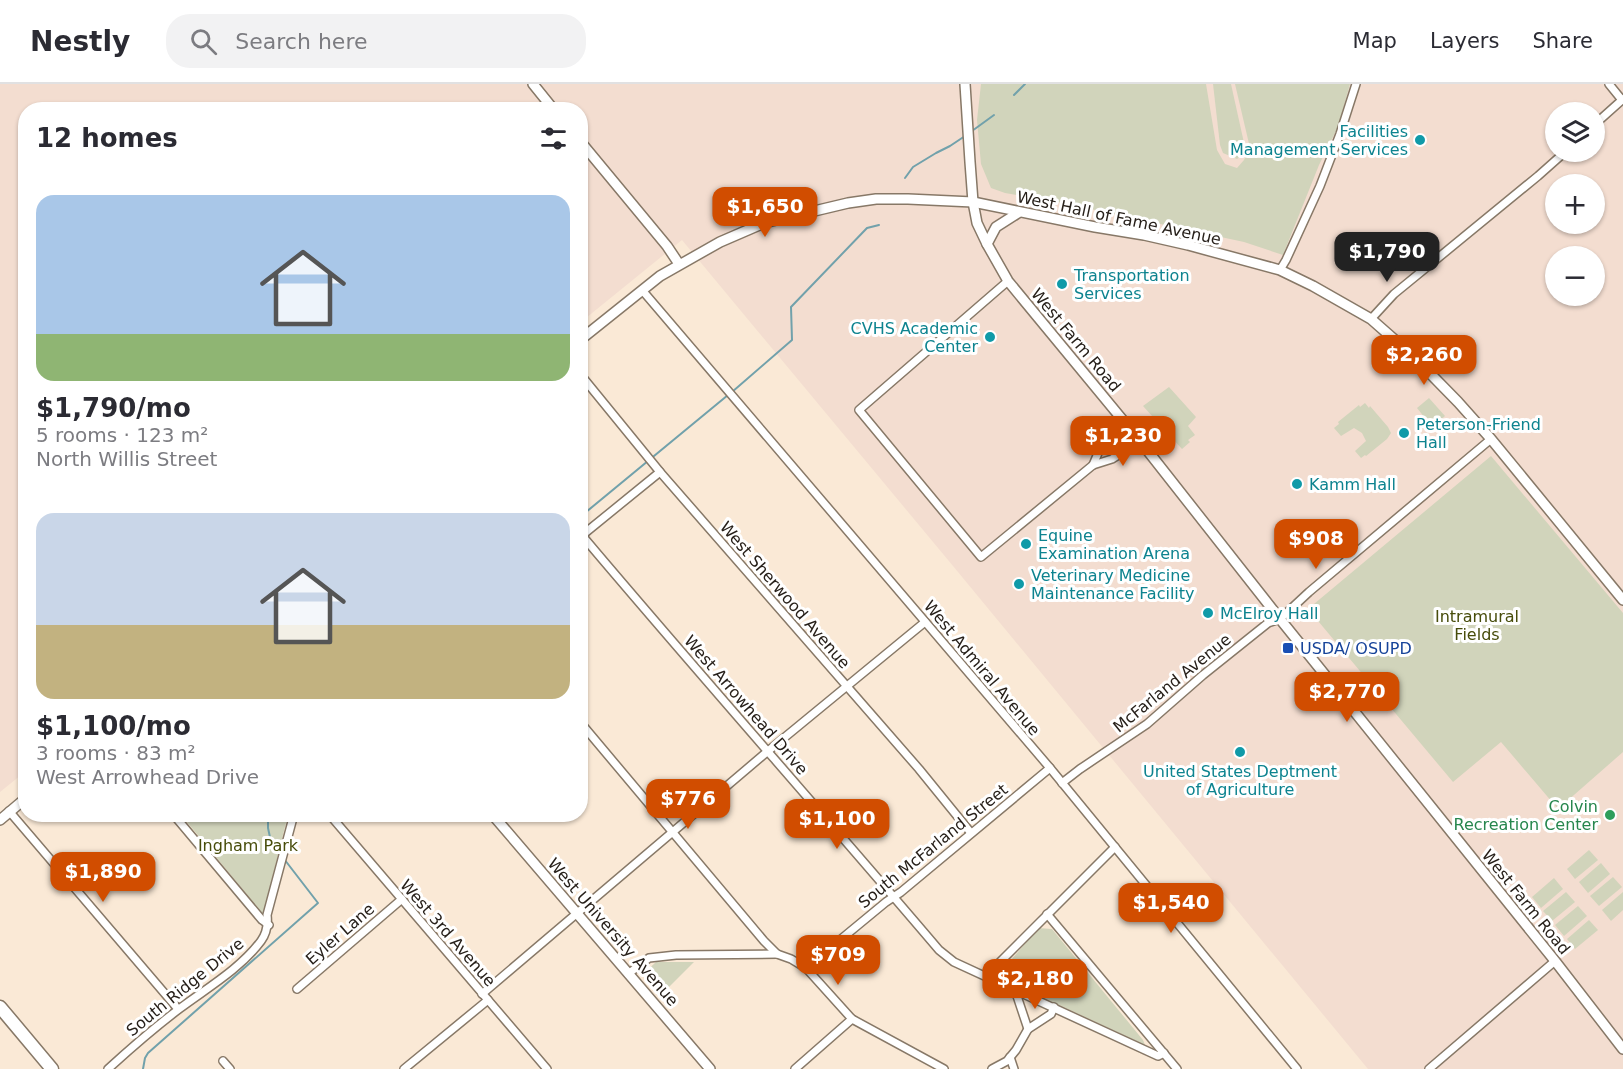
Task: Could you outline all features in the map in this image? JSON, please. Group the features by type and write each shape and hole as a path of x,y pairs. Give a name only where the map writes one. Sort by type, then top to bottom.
{"highway":[{"path":"0,1007 52,1069"}],"street":[{"path":"533,84 548,102"},
{"name":"West Farm Road","path":"965,84 973,202 977,223 1008,281 1140,441 1623,1049"},
{"path":"1280,270 1320,186 1356,84"},
{"path":"1605,115 1622,99 1609,84"},
{"path":"588,151 680,264"},
{"path":"1371,319 1394,294 1554,162"},
{"name":"West Hall of Fame Avenue","path":"588,334 642,290 680,264 720,242 764,223 848,203 876,199 973,202 1018,213 1144,235 1280,270 1371,319 1435,377 1491,440 1623,600"},
{"path":"987,244 996,227 1018,213"},
{"path":"1008,281 859,410 981,557 1093,465 1112,459 1140,441"},
{"name":"West Admiral Avenue","path":"642,290 1050,768 1297,1069"},
{"name":"West Sherwood Avenue","path":"588,384 653,464 919,769 971,833"},
{"path":"1093,465 1101,446 1125,423"},
{"name":"McFarland Avenue","path":"1062,783 1147,724 1268,623 1280,619 1317,585 1491,440"},
{"path":"588,529 660,472"},
{"name":"West Arrowhead Drive","path":"588,543 939,950 954,962 1158,1056 1164,1053"},
{"path":"404,1069 673,831 925,622"},
{"path":"588,732 777,954"},
{"name":"South McFarland Street","path":"807,968 1050,768"},
{"path":"0,820 18,804"},
{"path":"9,811 18,822"},
{"path":"18,822 178,1009"},
{"path":"180,822 268,925"},
{"name":"South Ridge Drive","path":"108,1069 178,1009 237,966 262,940 268,925 267,915 292,822"},
{"name":"West 3rd Avenue","path":"335,822 547,1069"},
{"name":"West University Avenue","path":"499,822 710,1069"},
{"path":"988,977 1047,914 1116,847"},
{"name":"Eyler Lane","path":"297,989 402,899"},
{"path":"1047,914 1177,1069"},
{"path":"628,974 649,958 676,955 777,954 807,968 852,1019 944,1069"},
{"path":"1429,1069 1555,961"},
{"path":"1019,991 1017,996 1028,1029"},
{"path":"992,1069 1010,1057 1028,1029 1051,1014 1054,1007"},
{"path":"795,1069 852,1019"},
{"path":"1010,1057 1014,1069"},
{"path":"223,1061 230,1069"}],"shaded area":[{"path":"0,84 1623,84 1623,1069 1368,1069 682,240 588,316 588,102 18,102 18,777 0,792"}],"green space":[{"path":"981,84 1206,84 1217,150 1225,164 1237,168 1250,148 1235,84 1350,84 1338,127 1319,165 1283,255 1244,242 1058,202 1005,193 991,188 981,164 977,120"},
{"path":"1213,84 1231,84 1246,152 1237,159 1223,153 1220,145"},
{"path":"1169,387 1196,417 1188,426 1195,435 1182,449 1143,406"},
{"path":"1429,398 1445,416 1432,427 1417,408"},
{"path":"1365,403 1369,408 1370,406 1391,433 1387,439 1361,458 1355,451 1366,441 1362,433 1354,428 1341,436 1334,428 1359,405 1360,407"},
{"name":"Intramural Fields","path":"1491,456 1623,613 1623,752 1558,809 1501,742 1453,782 1308,609"},
{"path":"1340,521 1350,533 1331,548 1321,536"},
{"name":"Ingham Park","path":"187,822 286,822 263,914"},
{"path":"1589,850 1598,860 1575,879 1567,869"},
{"path":"1601,863 1610,874 1588,893 1579,882"},
{"path":"1613,877 1622,887 1599,906 1590,896"},
{"path":"1554,878 1563,889 1541,908 1532,897"},
{"path":"1566,892 1575,902 1552,921 1543,911"},
{"path":"1623,892 1623,910 1611,921 1602,910"},
{"path":"1578,906 1587,916 1564,936 1555,925"},
{"path":"1589,920 1598,930 1575,949 1567,939"},
{"path":"1038,928 1052,929 1145,1045 1006,980 1000,975"},
{"path":"656,962 694,962 659,997 642,975"}],"waterway":[{"path":"1014,95 1025,84"},
{"path":"972,131 994,115"},
{"path":"905,178 913,167 965,136"},
{"path":"732,392 792,340 791,307 867,228 879,225"},
{"path":"588,510 728,395"},
{"path":"143,1069 148,1053 318,903 271,842 268,822"}],"place":[{"name":"Facilities Management Services","path":"1420,140"},
{"name":"Transportation Services","path":"1062,284"},
{"name":"CVHS Academic Center","path":"990,337"},
{"name":"Peterson-Friend Hall","path":"1404,433"},
{"name":"Kamm Hall","path":"1297,484"},
{"name":"Equine Examination Arena","path":"1026,544"},
{"name":"Veterinary Medicine Maintenance Facility","path":"1019,584"},
{"name":"McElroy Hall","path":"1208,613"},
{"name":"USDA/ OSUPD","path":"1288,648"},
{"name":"United States Deptment of Agriculture","path":"1240,752"},
{"name":"Colvin Recreation Center","path":"1610,815"}]}
